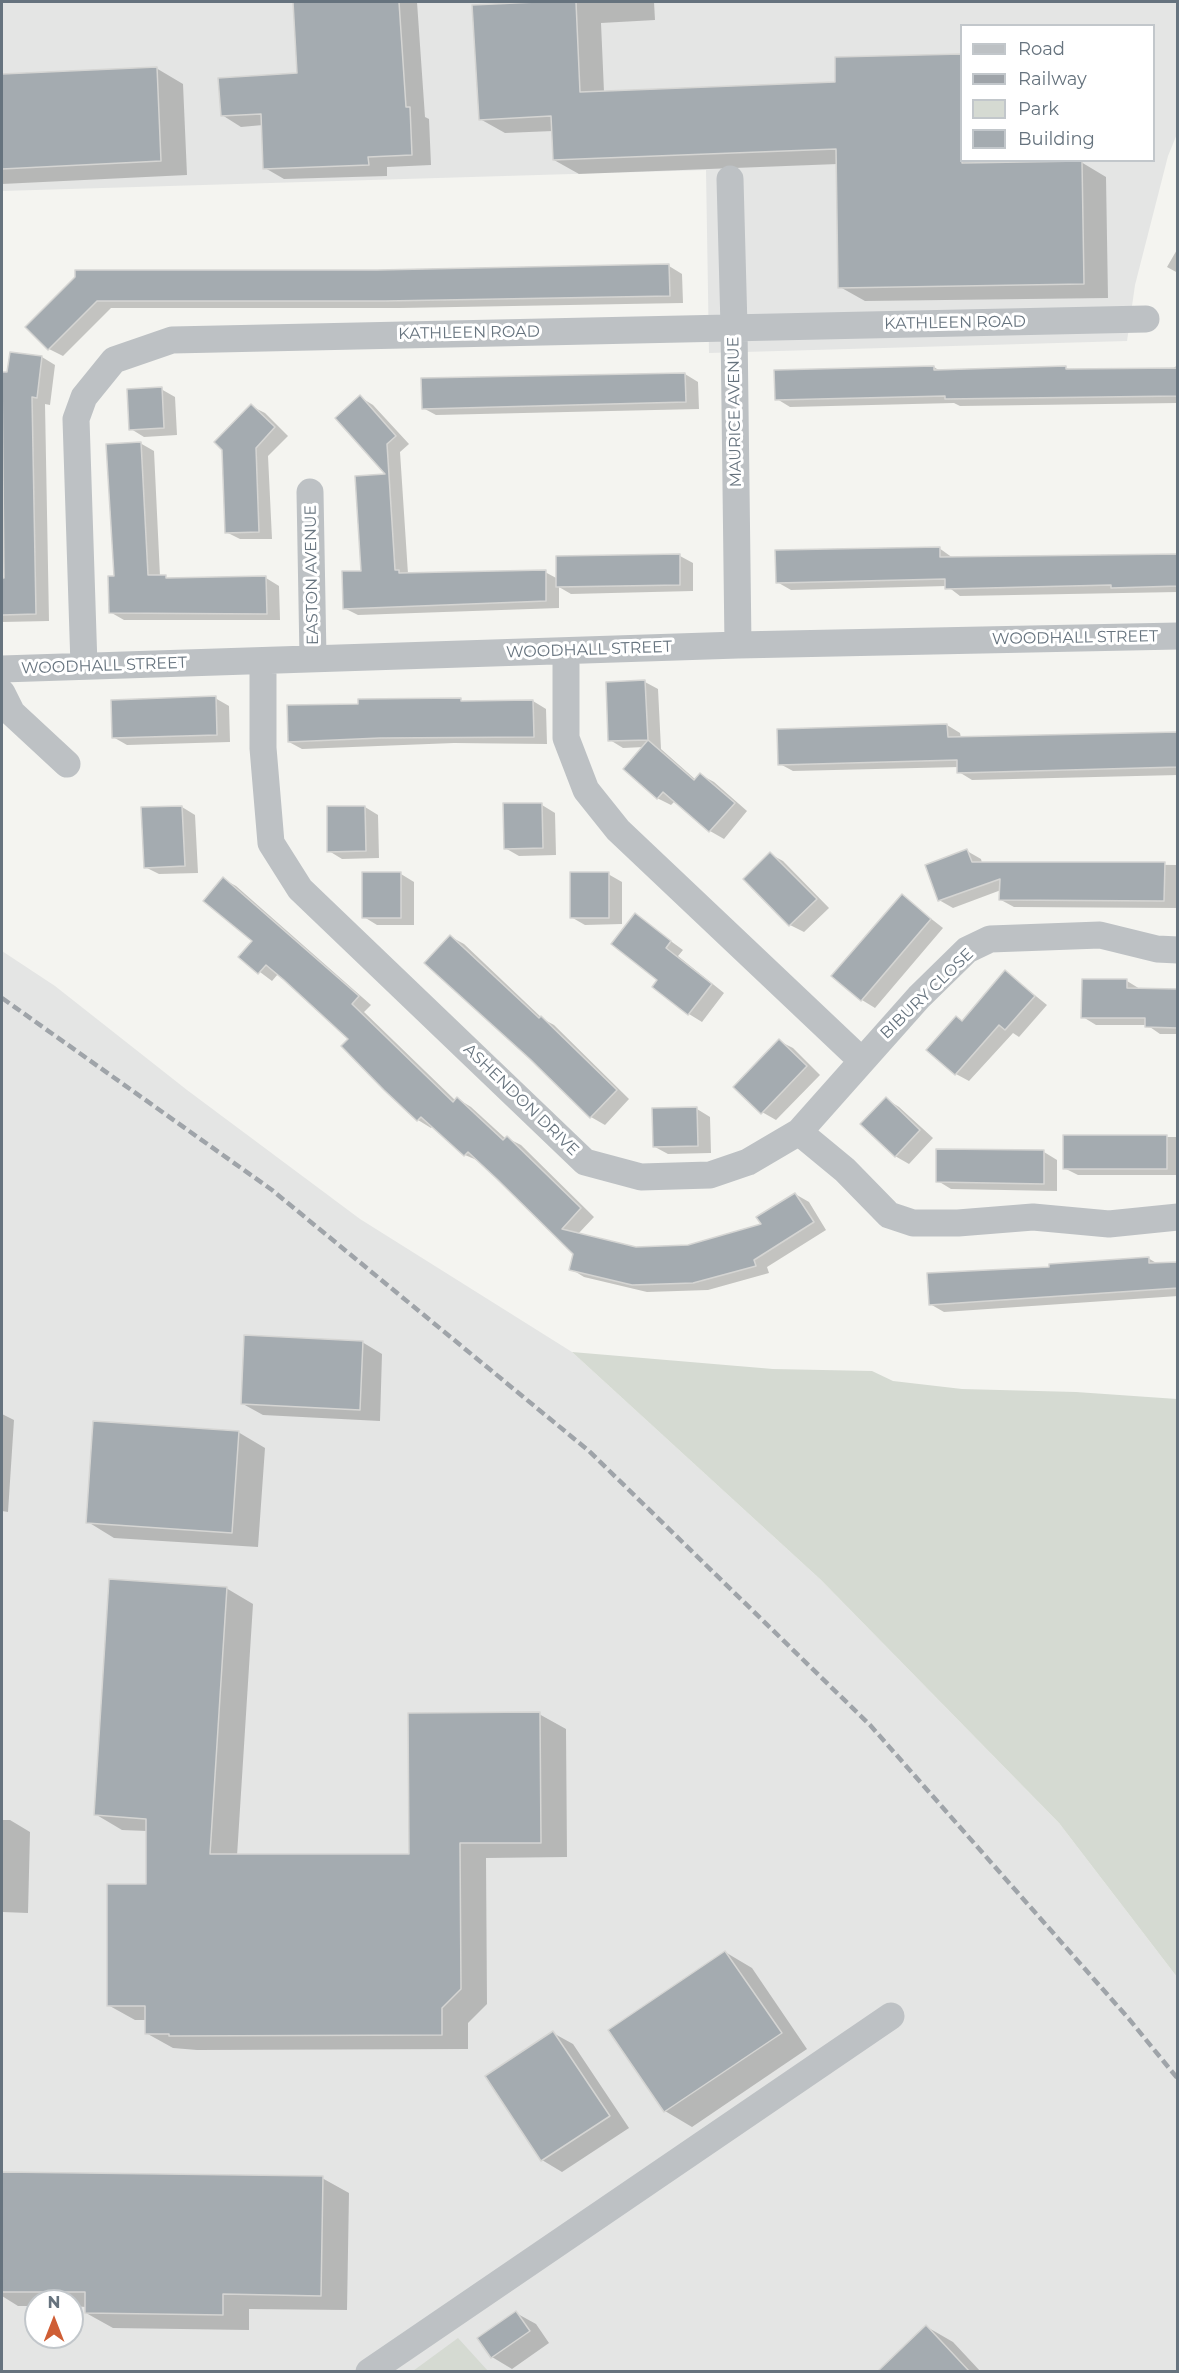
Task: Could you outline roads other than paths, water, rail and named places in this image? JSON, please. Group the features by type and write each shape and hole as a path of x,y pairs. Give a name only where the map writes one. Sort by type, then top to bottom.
{"street":[{"name":"MAURICE AVENUE","path":"729,179 734,327 738,645"},
{"name":"KATHLEEN ROAD","path":"84,666 76,419 84,397 114,360 172,340 1146,319"},
{"name":"EASTON AVENUE","path":"310,492 314,658"},
{"name":"WOODHALL STREET","path":"2,669 738,645 1178,636"},
{"path":"566,651 566,738 586,790 618,830 861,1060"},
{"name":"ASHENDON DRIVE","path":"263,661 263,748 271,843 294,880 300,889 585,1162 641,1177 710,1175 747,1162 799,1132 861,1060"},
{"path":"2,693 12,712 67,764"},
{"name":"BIBURY CLOSE","path":"861,1060 968,950 990,939 1100,935 1157,949 1178,950"},
{"path":"799,1132 845,1170 889,1215 913,1222 958,1224 1033,1217 1109,1224 1178,1217"},
{"path":"369,2372 891,2016"}],"railway":[{"path":"2,998 272,1190 589,1451 870,1725 1129,2019 1178,2079"}]}
